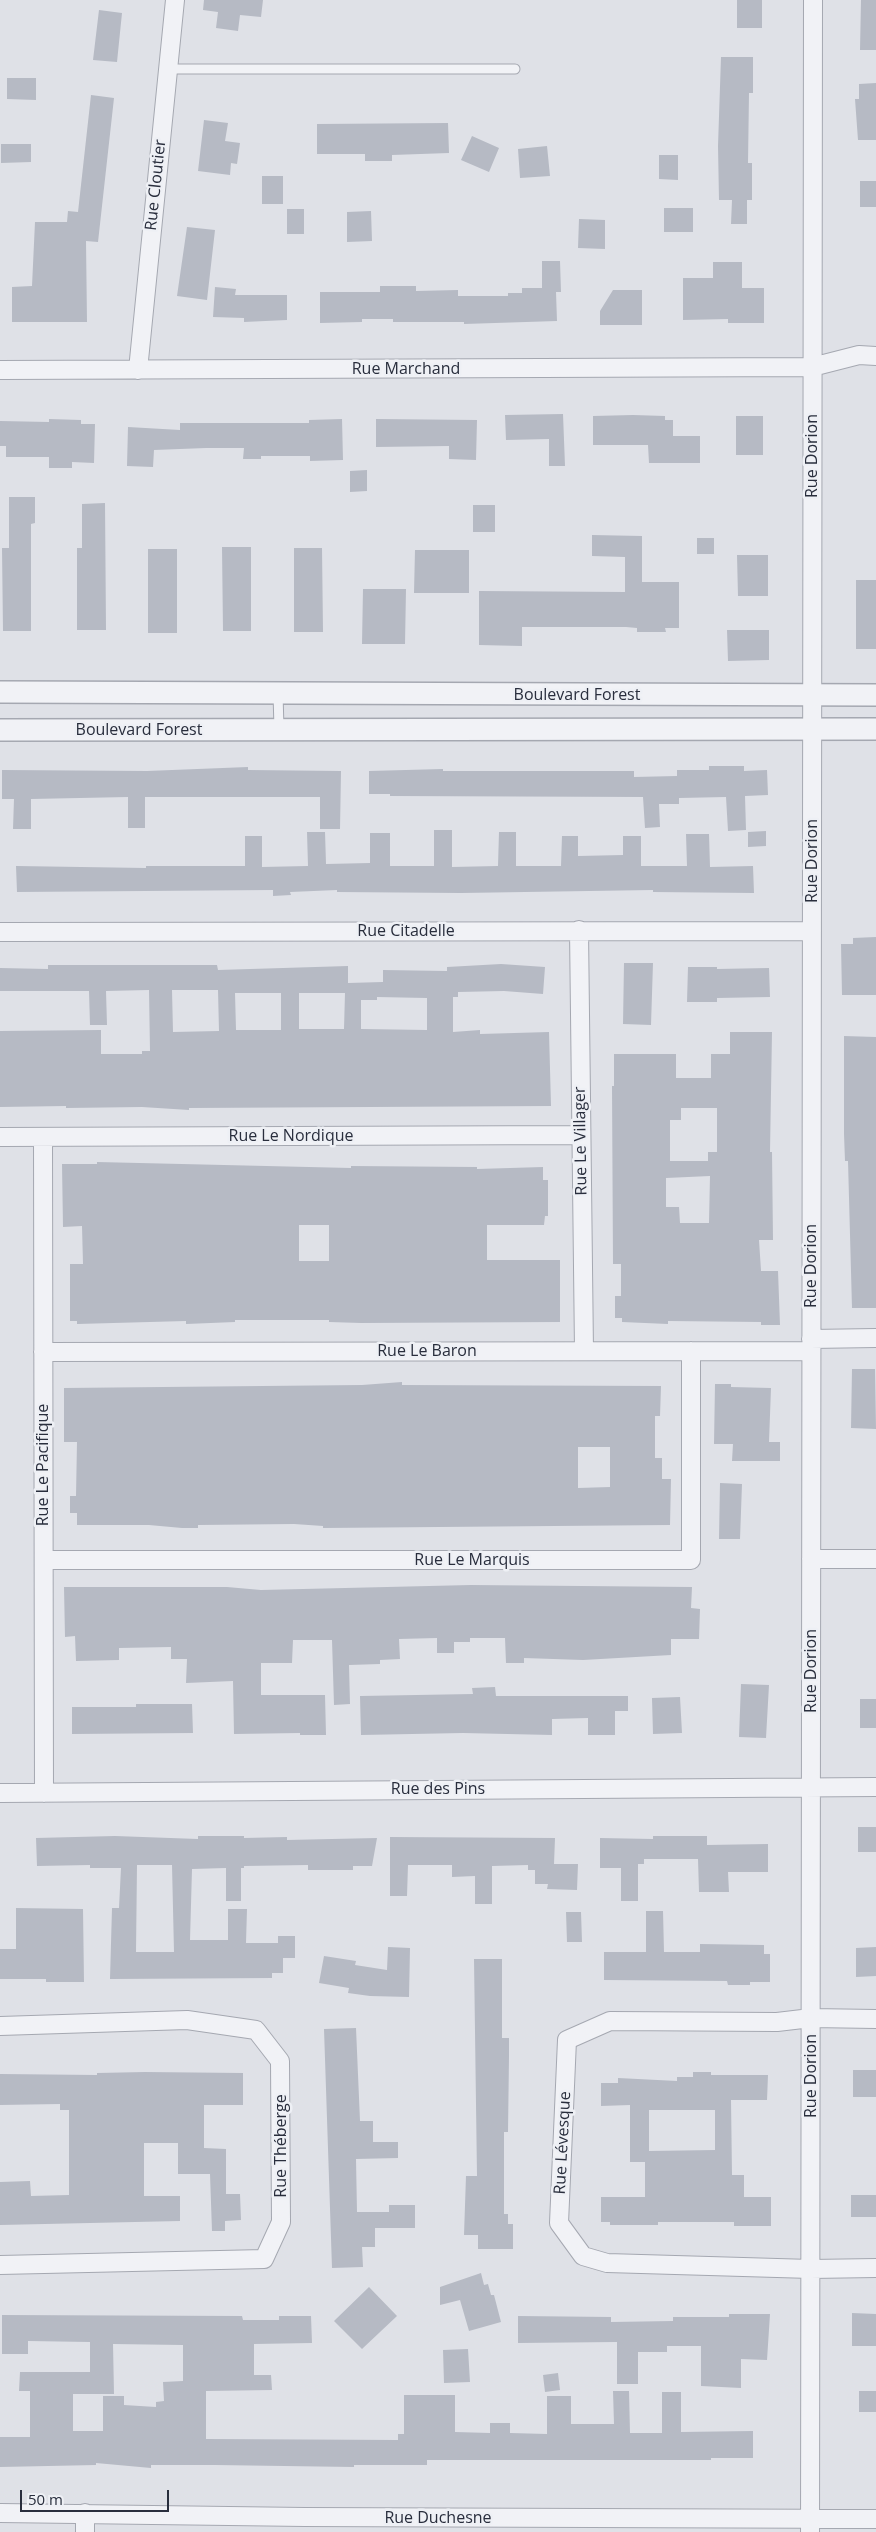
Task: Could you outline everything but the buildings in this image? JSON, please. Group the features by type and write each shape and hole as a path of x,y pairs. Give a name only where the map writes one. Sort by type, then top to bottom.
{"street":[{"name":"Rue Cloutier","path":"138,370 175,0"},
{"name":"Rue Dorion","path":"810,2526 813,0"},
{"name":"Rue Marchand","path":"0,370 812,367 859,356 876,356"},
{"name":"Boulevard Forest","path":"0,692 876,695"},
{"name":"Boulevard Forest","path":"0,730 876,729"},
{"name":"Rue Le Villager","path":"579,930 584,1351"},
{"name":"Rue Citadelle","path":"0,932 812,931"},
{"name":"Rue Le Nordique","path":"0,1137 581,1135"},
{"name":"Rue Le Pacifique","path":"43,1137 44,1793"},
{"name":"Rue Le Baron","path":"43,1352 691,1351 811,1345 876,1338"},
{"name":"Rue Le Marquis","path":"44,1560 691,1560 691,1351"},
{"path":"811,1559 876,1559"},
{"name":"Rue des Pins","path":"0,1792 876,1786"},
{"path":"811,2018 876,2019"},
{"name":"Rue Lévesque","path":"811,2018 777,2022 610,2021 567,2040 559,2223 583,2256 608,2263 811,2269"},
{"name":"Rue Théberge","path":"0,2026 186,2020 256,2030 280,2061 281,2222 264,2259 0,2265"},
{"path":"811,2269 876,2268"},
{"name":"Rue Duchesne","path":"0,2513 84,2513 306,2525 810,2526 876,2519"},
{"path":"84,2513 85,2532"}],"lane":[{"path":"168,69 514,69"},
{"path":"278,693 279,729"}]}
